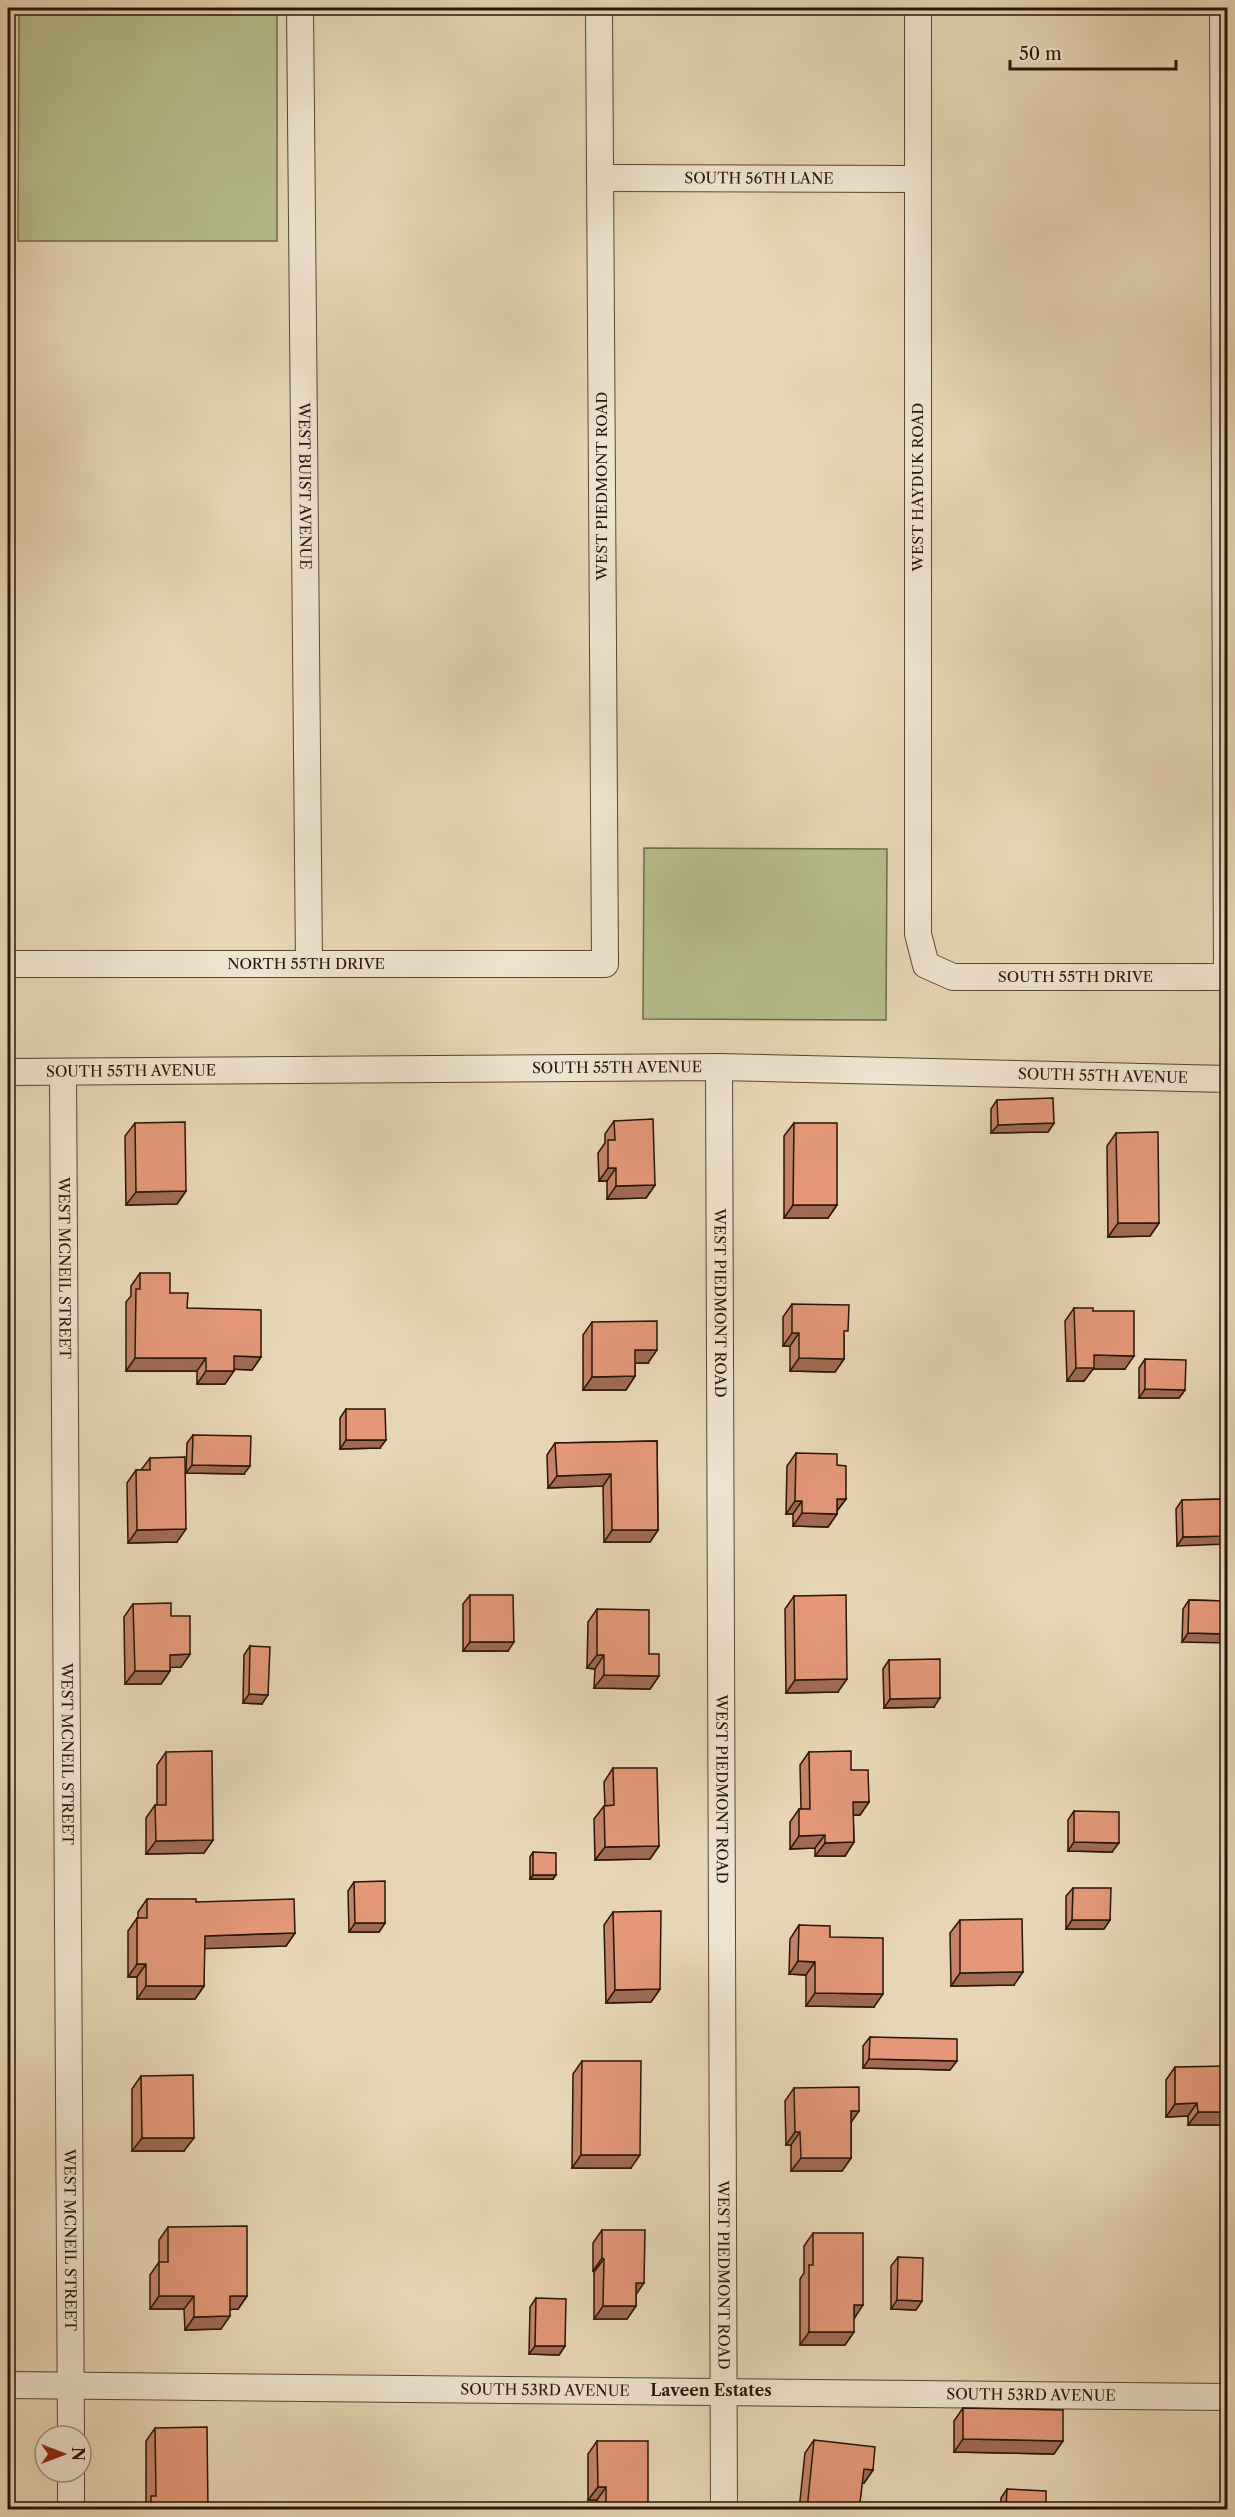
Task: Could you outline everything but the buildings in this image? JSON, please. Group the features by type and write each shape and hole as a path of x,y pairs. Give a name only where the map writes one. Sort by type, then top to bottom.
{"street":[{"name":"WEST BUIST AVENUE","path":"300,8 309,964"},
{"name":"WEST PIEDMONT ROAD","path":"599,8 605,964"},
{"name":"WEST HAYDUK ROAD","path":"918,8 918,934 927,965"},
{"path":"1223,8 1227,977"},
{"name":"SOUTH 56TH LANE","path":"600,178 917,179"},
{"name":"NORTH 55TH DRIVE","path":"8,964 605,964"},
{"name":"SOUTH 55TH DRIVE","path":"927,965 953,977 1227,977"},
{"name":"WEST PIEDMONT ROAD","path":"719,1066 724,2510"},
{"name":"SOUTH 55TH AVENUE","path":"8,1072 719,1066 1227,1079"},
{"name":"WEST MCNEIL STREET","path":"63,1072 71,2424"},
{"name":"SOUTH 53RD AVENUE","path":"8,2385 1227,2397"},
{"path":"71,2484 71,2510"}],"green space":[{"path":"19,8 277,8 277,241 18,241"},
{"path":"644,848 887,849 886,1020 643,1019"}],"district":[{"name":"Laveen Estates","path":"711,2390"}]}
